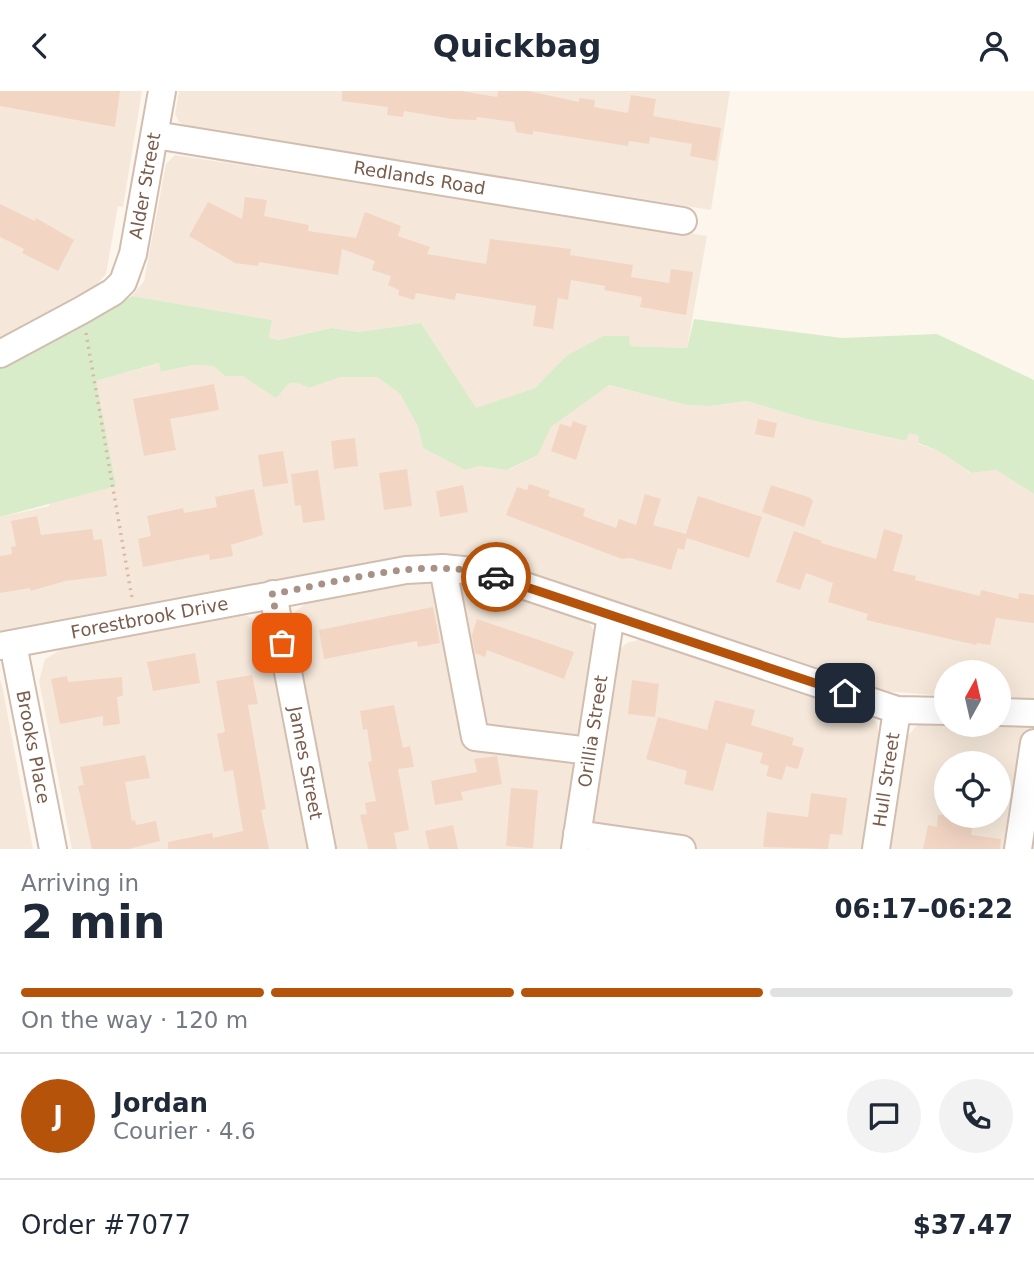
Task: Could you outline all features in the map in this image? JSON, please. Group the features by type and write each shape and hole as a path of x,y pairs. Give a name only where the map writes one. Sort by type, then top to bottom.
{"street":[{"name":"Alder Street","path":"82,310 113,292 123,282 133,254 162,91"},
{"name":"Redlands Road","path":"155,135 684,221"},
{"path":"0,354 82,310"},
{"path":"443,568 475,737 590,751"},
{"name":"Forestbrook Drive","path":"7,645 272,594 406,571 443,568 482,572 897,710 934,711"},
{"name":"James Street","path":"272,594 322,849"},
{"name":"Orillia Street","path":"576,841 611,615"},
{"name":"Brooks Place","path":"7,645 53,849"},
{"name":"Hull Street","path":"876,849 897,710"},
{"path":"1012,712 1034,713"},
{"path":"1018,849 1034,743"},
{"path":"576,841 682,849"}],"path":[{"path":"82,310 136,621"}],"shaded area":[{"path":"0,91 142,91 123,207 118,206 106,274 96,285 0,337"},
{"path":"179,91 730,91 711,210 187,126 179,122 175,114"},
{"path":"175,155 707,236 687,348 629,346 566,356 535,388 476,409 421,323 359,332 331,328 279,340 269,338 272,320 132,296 144,281 166,164"},
{"path":"160,363 162,372 193,365 213,366 225,376 242,376 276,397 285,383 292,381 309,388 341,377 377,377 400,394 418,427 423,448 465,470 479,466 508,470 538,455 551,427 608,385 686,405 710,406 747,401 810,420 905,441 908,432 920,436 918,444 937,450 970,473 996,470 1034,494 1034,699 1012,698 1012,660 934,660 934,695 883,691 476,559 401,558 0,632 0,517 49,506 96,381"},
{"path":"430,581 488,587 587,620 595,632 563,849 333,849 292,615 307,602"},
{"path":"245,615 264,624 307,849 72,849 39,681 45,659 62,649"},
{"path":"641,639 867,714 876,721 879,732 862,849 590,849 620,649 627,643"},
{"path":"0,680 2,685 33,849 0,849"},
{"path":"918,724 934,724 934,737 1012,737 1012,726 1034,727 1034,849 890,849 907,737"}],"green space":[{"path":"132,296 272,320 269,338 279,340 331,328 359,332 421,323 476,408 535,388 566,356 603,336 629,336 630,346 687,348 694,319 842,338 937,334 1034,380 1034,494 996,470 971,473 937,450 918,443 919,436 909,433 906,441 810,420 747,401 710,406 686,405 609,385 551,427 538,455 507,470 479,466 465,470 423,448 418,427 400,394 377,377 341,377 309,388 290,383 276,398 242,376 225,376 213,366 193,365 161,372 159,363 96,381 116,486 0,517 0,364 68,329 71,333"}],"building":[{"path":"0,91 120,91 115,127 0,106"},
{"path":"342,91 461,91 497,97 498,91 528,91 579,102 579,98 595,100 594,107 628,113 631,95 656,99 653,116 721,128 716,161 690,156 692,144 650,137 649,144 629,141 628,146 533,131 533,135 516,132 514,122 477,117 476,120 452,119 404,111 403,117 387,115 388,107 342,101"},
{"path":"245,197 267,200 264,216 309,225 308,231 356,238 365,212 401,226 398,236 430,247 427,254 486,264 490,239 571,249 570,255 633,265 631,277 669,283 671,269 693,272 686,315 640,307 642,297 571,280 568,300 558,298 553,329 533,326 536,306 456,293 455,300 416,293 414,300 398,295 399,290 388,285 391,276 372,270 375,261 342,249 338,275 259,262 258,266 235,263 189,236 208,202 242,219"},
{"path":"0,204 35,221 36,218 74,240 58,271 22,253 24,249 0,237"},
{"path":"214,384 219,410 170,419 176,450 144,456 133,399"},
{"path":"758,419 777,423 774,438 755,434"},
{"path":"573,421 587,426 576,460 551,451 560,424 571,427"},
{"path":"355,438 358,466 334,469 331,441"},
{"path":"283,451 288,483 263,487 258,455"},
{"path":"407,469 412,506 384,510 379,473"},
{"path":"318,470 325,520 303,523 301,505 295,506 291,474"},
{"path":"529,484 550,491 548,496 585,509 583,516 616,528 619,519 636,525 645,494 661,499 653,525 686,534 698,496 762,517 749,558 687,538 684,550 678,548 671,570 630,558 622,559 506,515 517,487 527,490"},
{"path":"463,485 468,512 440,517 436,491"},
{"path":"771,485 811,498 813,501 804,527 762,512"},
{"path":"254,489 263,535 231,545 233,556 210,560 209,554 143,567 138,539 151,536 147,516 183,508 184,513 217,507 215,497"},
{"path":"37,516 41,535 92,529 94,540 102,539 107,576 65,581 31,591 30,588 0,593 0,556 12,554 11,547 16,546 11,521"},
{"path":"884,529 903,535 893,571 916,576 915,580 980,596 981,590 1018,599 1019,593 1034,595 1034,623 996,618 990,645 976,645 866,620 868,614 828,602 833,583 806,573 800,590 776,582 794,531 822,541 821,543 876,559"},
{"path":"433,607 440,643 418,647 417,641 324,659 319,630"},
{"path":"477,619 574,652 564,679 487,650 485,657 475,653 472,635"},
{"path":"195,653 200,683 153,691 147,662"},
{"path":"252,675 258,704 248,705 266,809 261,810 269,849 168,849 168,842 212,833 213,838 243,831 233,770 224,772 217,734 225,732 216,681"},
{"path":"67,676 68,682 122,677 123,696 117,697 120,724 103,726 103,716 60,724 51,679"},
{"path":"632,680 659,684 655,717 628,714"},
{"path":"715,700 755,710 751,725 794,738 792,745 804,748 798,769 786,766 782,780 766,776 769,766 760,763 763,753 726,743 713,791 684,784 687,771 646,759 658,717 707,730"},
{"path":"394,705 403,748 410,746 414,767 398,769 409,830 394,833 397,849 368,849 360,815 367,814 365,803 376,801 368,762 372,761 367,729 363,730 360,711"},
{"path":"145,755 150,778 125,782 132,821 135,820 136,825 156,821 160,841 129,849 92,849 78,786 84,785 80,767"},
{"path":"497,756 502,784 461,792 463,800 435,805 431,781 477,772 474,759"},
{"path":"511,788 538,790 533,848 506,846"},
{"path":"811,793 847,798 842,835 830,834 828,849 763,847 767,812 808,817"},
{"path":"453,825 458,849 429,849 425,831"},
{"path":"928,825 934,828 972,828 971,835 1001,839 1000,849 923,849"}],"way so far":[{"path":"282,643 272,594 430,568 457,568 496,577"}],"route":[{"path":"496,577 845,693"}]}
